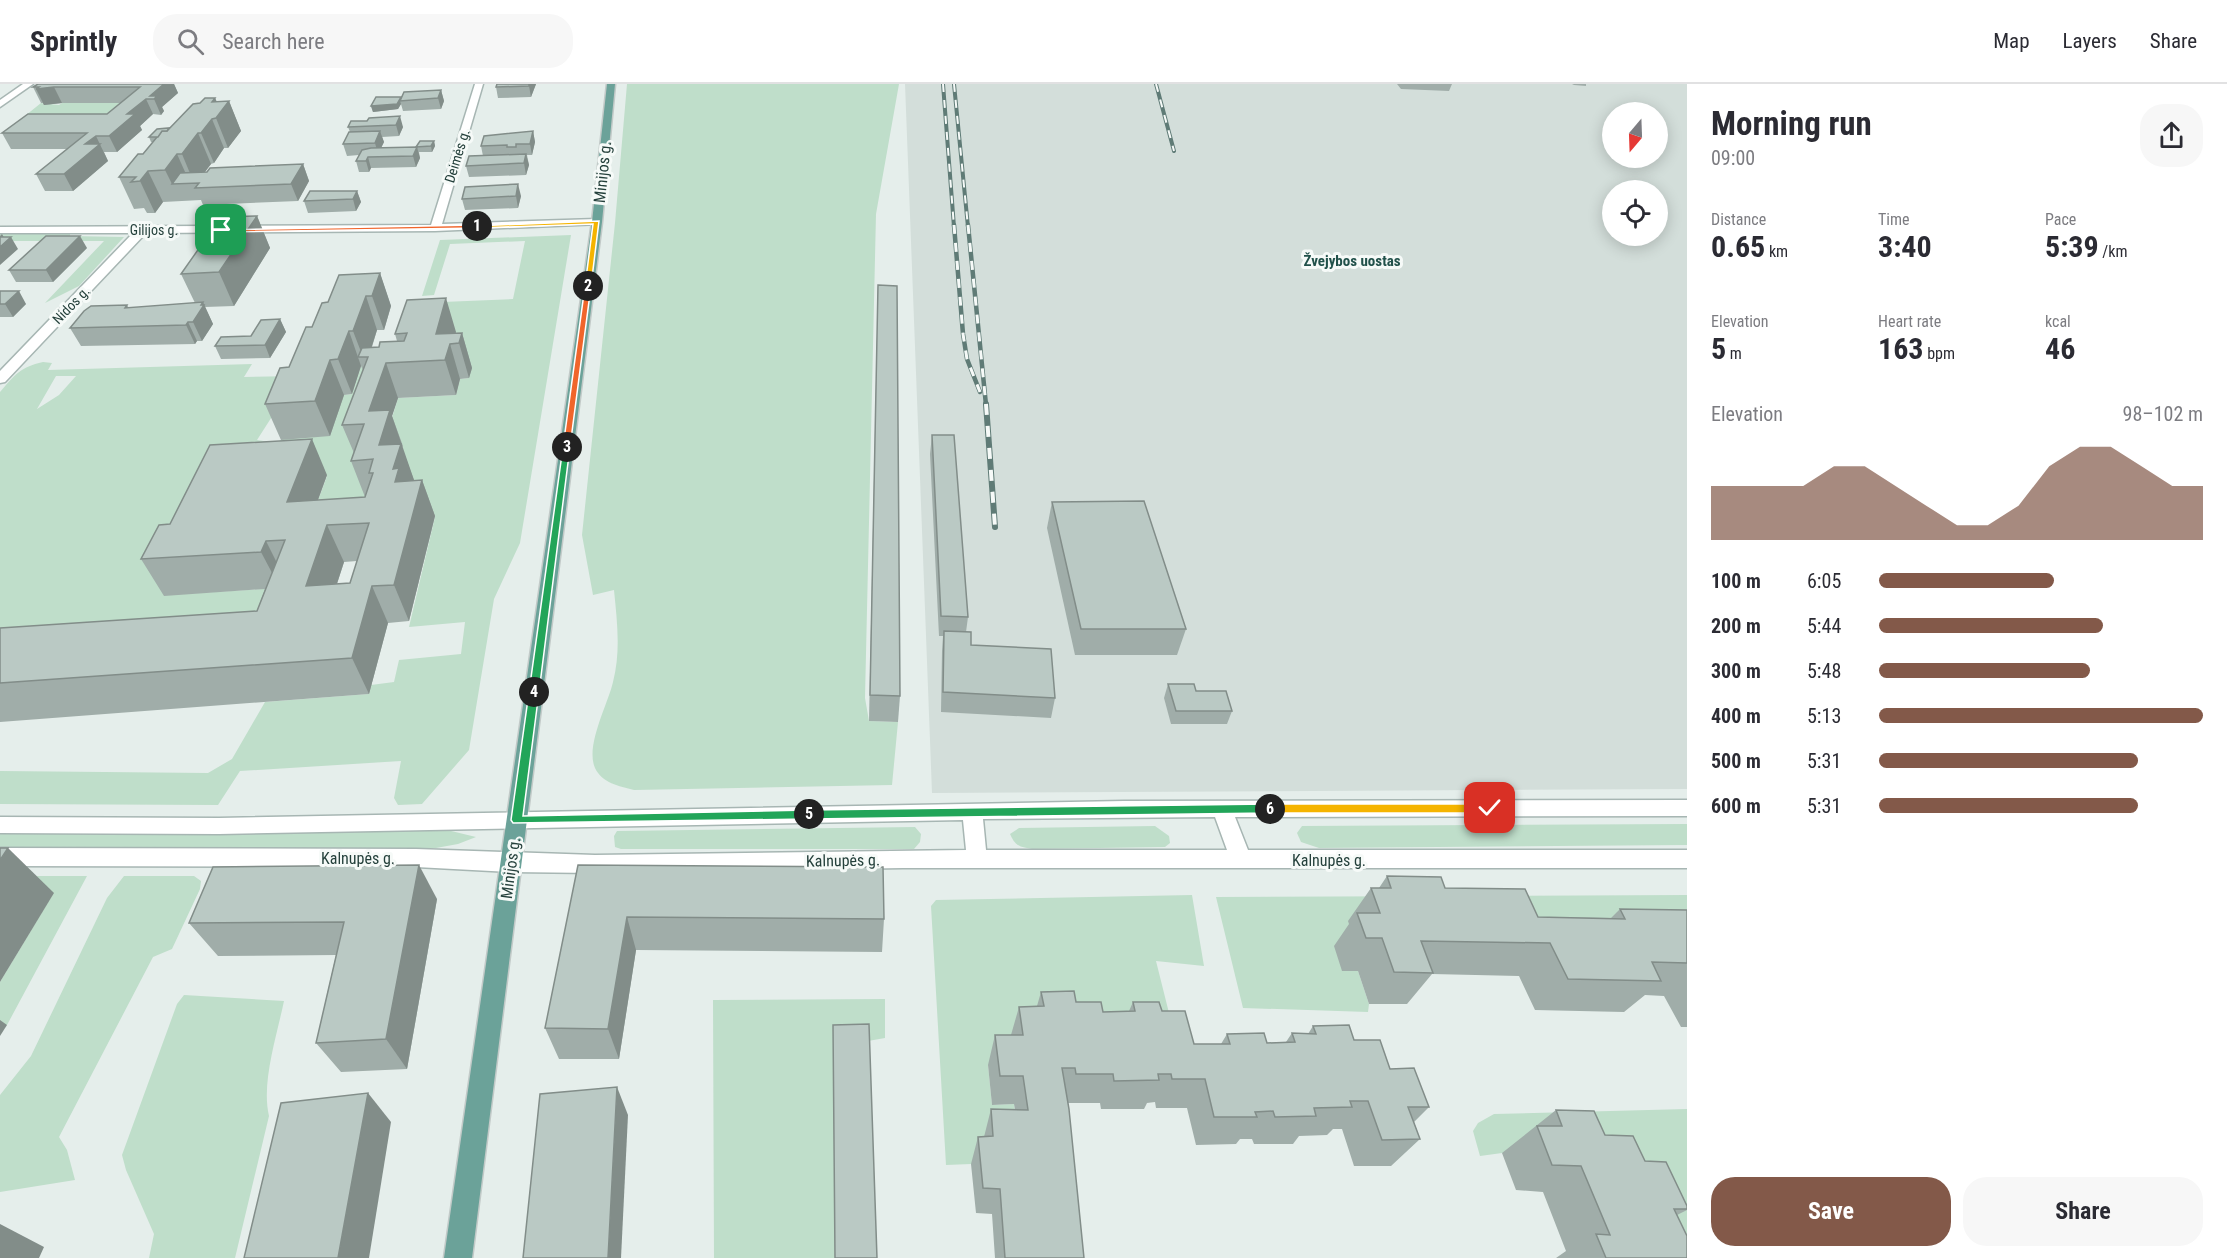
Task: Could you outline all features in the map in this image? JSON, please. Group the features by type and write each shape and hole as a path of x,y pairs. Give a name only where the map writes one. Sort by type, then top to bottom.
{"main road":[{"name":"Minijos g.","path":"458,1258 597,222 611,84"}],"street":[{"path":"0,104 29,84"},
{"name":"Deimės g.","path":"435,228 479,84"},
{"path":"0,92 17,92"},
{"name":"Gilijos g.","path":"0,230 435,228 597,222"},
{"name":"Nidos g.","path":"0,379 142,230"},
{"path":"0,825 219,826 1222,808 1687,808"},
{"path":"1222,808 1240,859"},
{"path":"972,812 977,859"},
{"name":"Kalnupės g.","path":"0,857 416,858 511,863 977,859 1687,859"}],"shaded area":[{"path":"905,84 1687,84 1687,789 932,793"}],"green space":[{"path":"627,84 899,84 876,214 865,698 869,721 898,722 892,785 634,790 606,780 595,768 593,748 615,670 618,647 617,625 614,590 593,595 582,535 615,223"},
{"path":"41,103 59,105 62,103 147,103 114,130 15,124"},
{"path":"0,233 70,233 70,236 124,237 79,286 45,303 104,241 0,241"},
{"path":"571,235 520,543 494,599 469,750 422,804 398,805 394,798 401,761 240,771 218,805 0,804 0,771 208,773 232,759 265,702 369,694 371,685 394,682 399,660 461,654 465,622 409,627 435,517 409,518 403,446 383,447 398,398 456,395 460,379 469,378 418,303 513,299 525,241 450,244 434,295 422,296 440,240"},
{"path":"43,362 52,363 48,370 252,364 244,377 298,376 257,440 277,443 344,395 352,394 361,366 393,377 366,497 304,538 327,476 164,595 280,588 289,614 0,629 0,392 18,372","holes":["56,376 76,376 59,395 37,409"]},
{"path":"1687,824 1687,845 1319,848 1301,842 1297,833 1302,826"},
{"path":"1155,826 1169,836 1170,843 1165,847 1032,849 1018,845 1010,834 1019,828"},
{"path":"915,827 921,834 920,842 914,849 621,849 615,847 614,836 617,831"},
{"path":"0,830 447,830 476,837 458,844 436,848 0,849"},
{"path":"0,876 87,876 7,1025 0,1025 0,982 53,894"},
{"path":"124,876 194,876 201,881 200,889 172,949 153,957 59,1137 67,1150 75,1180 0,1192 0,1095 31,1056 107,898"},
{"path":"1192,895 1204,966 1156,961 1175,1037 988,1065 992,1105 1014,1104 1018,1138 971,1164 946,1165 931,906 936,900"},
{"path":"1687,895 1687,970 1356,946 1343,970 1358,971 1369,1004 1368,1012 1243,1008 1216,897"},
{"path":"184,995 284,1001 268,1074 269,1116 235,1258 149,1258 154,1234 126,1170 122,1155 177,1004"},
{"path":"885,999 885,1038 868,1041 835,1258 714,1258 713,1000"},
{"path":"1687,1109 1687,1258 1527,1154 1502,1153 1480,1156 1473,1131 1478,1123 1494,1114"}],"building":[{"path":"38,84 164,84 150,96 157,96 154,99 146,99 127,114 135,114 109,136 96,136 85,144 100,144 64,174 36,174 87,133 2,133 28,114 107,114 140,87 36,89 39,87 33,87"},
{"path":"497,84 529,84 529,86 496,87"},
{"path":"441,90 438,98 400,101 404,92"},
{"path":"376,97 401,97 397,104 371,106"},
{"path":"205,98 215,98 212,102 229,101 216,118 212,119 201,133 198,133 182,154 177,154 165,170 148,171 140,181 131,182 136,177 119,177 138,154 143,154 162,131 167,131 193,104 200,103"},
{"path":"400,116 396,125 348,127 351,121"},
{"path":"169,128 167,131 162,131 158,137 149,137 157,129"},
{"path":"380,131 375,143 343,144 349,132"},
{"path":"533,131 530,144 516,144 516,147 481,146 484,136"},
{"path":"420,141 434,141 431,146 416,147"},
{"path":"417,147 413,156 368,157 366,161 356,161 362,150"},
{"path":"526,154 524,163 466,166 469,156"},
{"path":"303,164 291,184 195,188 199,183 172,184 180,173 207,172 210,168"},
{"path":"518,184 516,196 462,199 465,187"},
{"path":"310,191 357,191 353,199 304,201"},
{"path":"257,216 219,272 181,274 221,217"},
{"path":"46,236 80,236 46,270 9,270"},
{"path":"0,237 11,237 0,247"},
{"path":"380,273 372,296 366,296 353,331 349,331 338,359 330,360 315,401 265,404 280,368 289,367 306,327 312,327 322,303 328,302 339,275"},
{"path":"878,285 897,286 900,696 870,695"},
{"path":"0,291 19,291 5,304 0,304"},
{"path":"446,298 436,334 462,333 459,343 450,344 445,360 386,363 369,411 390,410 379,445 401,444 393,469 399,468 395,482 422,480 394,585 372,586 352,658 0,683 0,628 257,611 285,540 266,541 261,552 141,559 159,525 170,524 210,445 312,439 287,502 365,497 373,473 369,473 373,459 351,461 364,424 342,425 368,357 358,357 362,348 379,347 380,342 404,341 407,333 395,334 407,300","holes":["369,523 350,583 306,586 327,525"]},
{"path":"203,302 201,305 204,305 193,322 188,322 186,325 70,328 91,306 127,305 125,308"},
{"path":"280,319 265,345 215,346 221,337 251,336 261,320"},
{"path":"932,435 954,435 968,617 941,616"},
{"path":"1144,501 1186,629 1081,629 1052,502"},
{"path":"944,631 971,632 971,645 1051,649 1055,698 943,692"},
{"path":"1168,684 1194,684 1196,691 1226,691 1232,711 1176,711"},
{"path":"0,848 8,848 0,860"},
{"path":"419,865 386,1039 316,1043 344,922 189,923 213,867"},
{"path":"578,865 883,867 884,919 627,917 608,1029 545,1028"},
{"path":"1387,876 1441,877 1445,888 1525,889 1538,917 1625,919 1620,909 1687,910 1687,963 1652,962 1661,981 1568,979 1550,943 1421,941 1433,973 1394,972 1382,938 1366,938 1357,913 1380,913 1371,888 1391,888"},
{"path":"1074,991 1076,1002 1101,1002 1103,1012 1135,1011 1133,1002 1159,1002 1162,1011 1185,1011 1194,1044 1230,1044 1227,1034 1264,1033 1267,1043 1295,1042 1292,1033 1316,1034 1313,1026 1349,1025 1354,1040 1380,1040 1390,1069 1414,1068 1429,1107 1408,1107 1420,1139 1382,1140 1368,1101 1350,1101 1352,1107 1314,1108 1316,1116 1275,1117 1273,1111 1255,1112 1257,1117 1214,1117 1205,1079 1172,1079 1171,1074 1158,1074 1159,1080 1114,1081 1113,1074 1076,1074 1075,1068 1062,1068 1069,1109 1084,1258 1005,1258 1000,1189 983,1188 978,1137 993,1136 991,1109 1028,1110 1023,1076 1000,1076 995,1035 1023,1035 1019,1007 1044,1006 1041,992"},
{"path":"869,1024 877,1258 835,1258 833,1025"},
{"path":"617,1087 608,1258 523,1258 540,1094"},
{"path":"368,1093 338,1258 244,1258 281,1103"},
{"path":"1556,1110 1594,1111 1605,1135 1633,1136 1645,1161 1666,1162 1687,1206 1687,1209 1674,1209 1687,1236 1687,1258 1606,1258 1596,1234 1610,1235 1581,1166 1552,1165 1537,1126 1562,1126"}],"railway":[{"path":"943,84 954,227"},
{"path":"954,84 968,227"},
{"path":"1156,84 1174,151"},
{"path":"954,225 963,334 967,359 980,392"},
{"path":"968,225 986,405"},
{"path":"986,404 995,527"}],"district":[{"name":"Žvejybos uostas","path":"1352,261"}],"route":[{"path":"221,230 435,228 597,222 517,820 1124,809 1490,808"}]}
